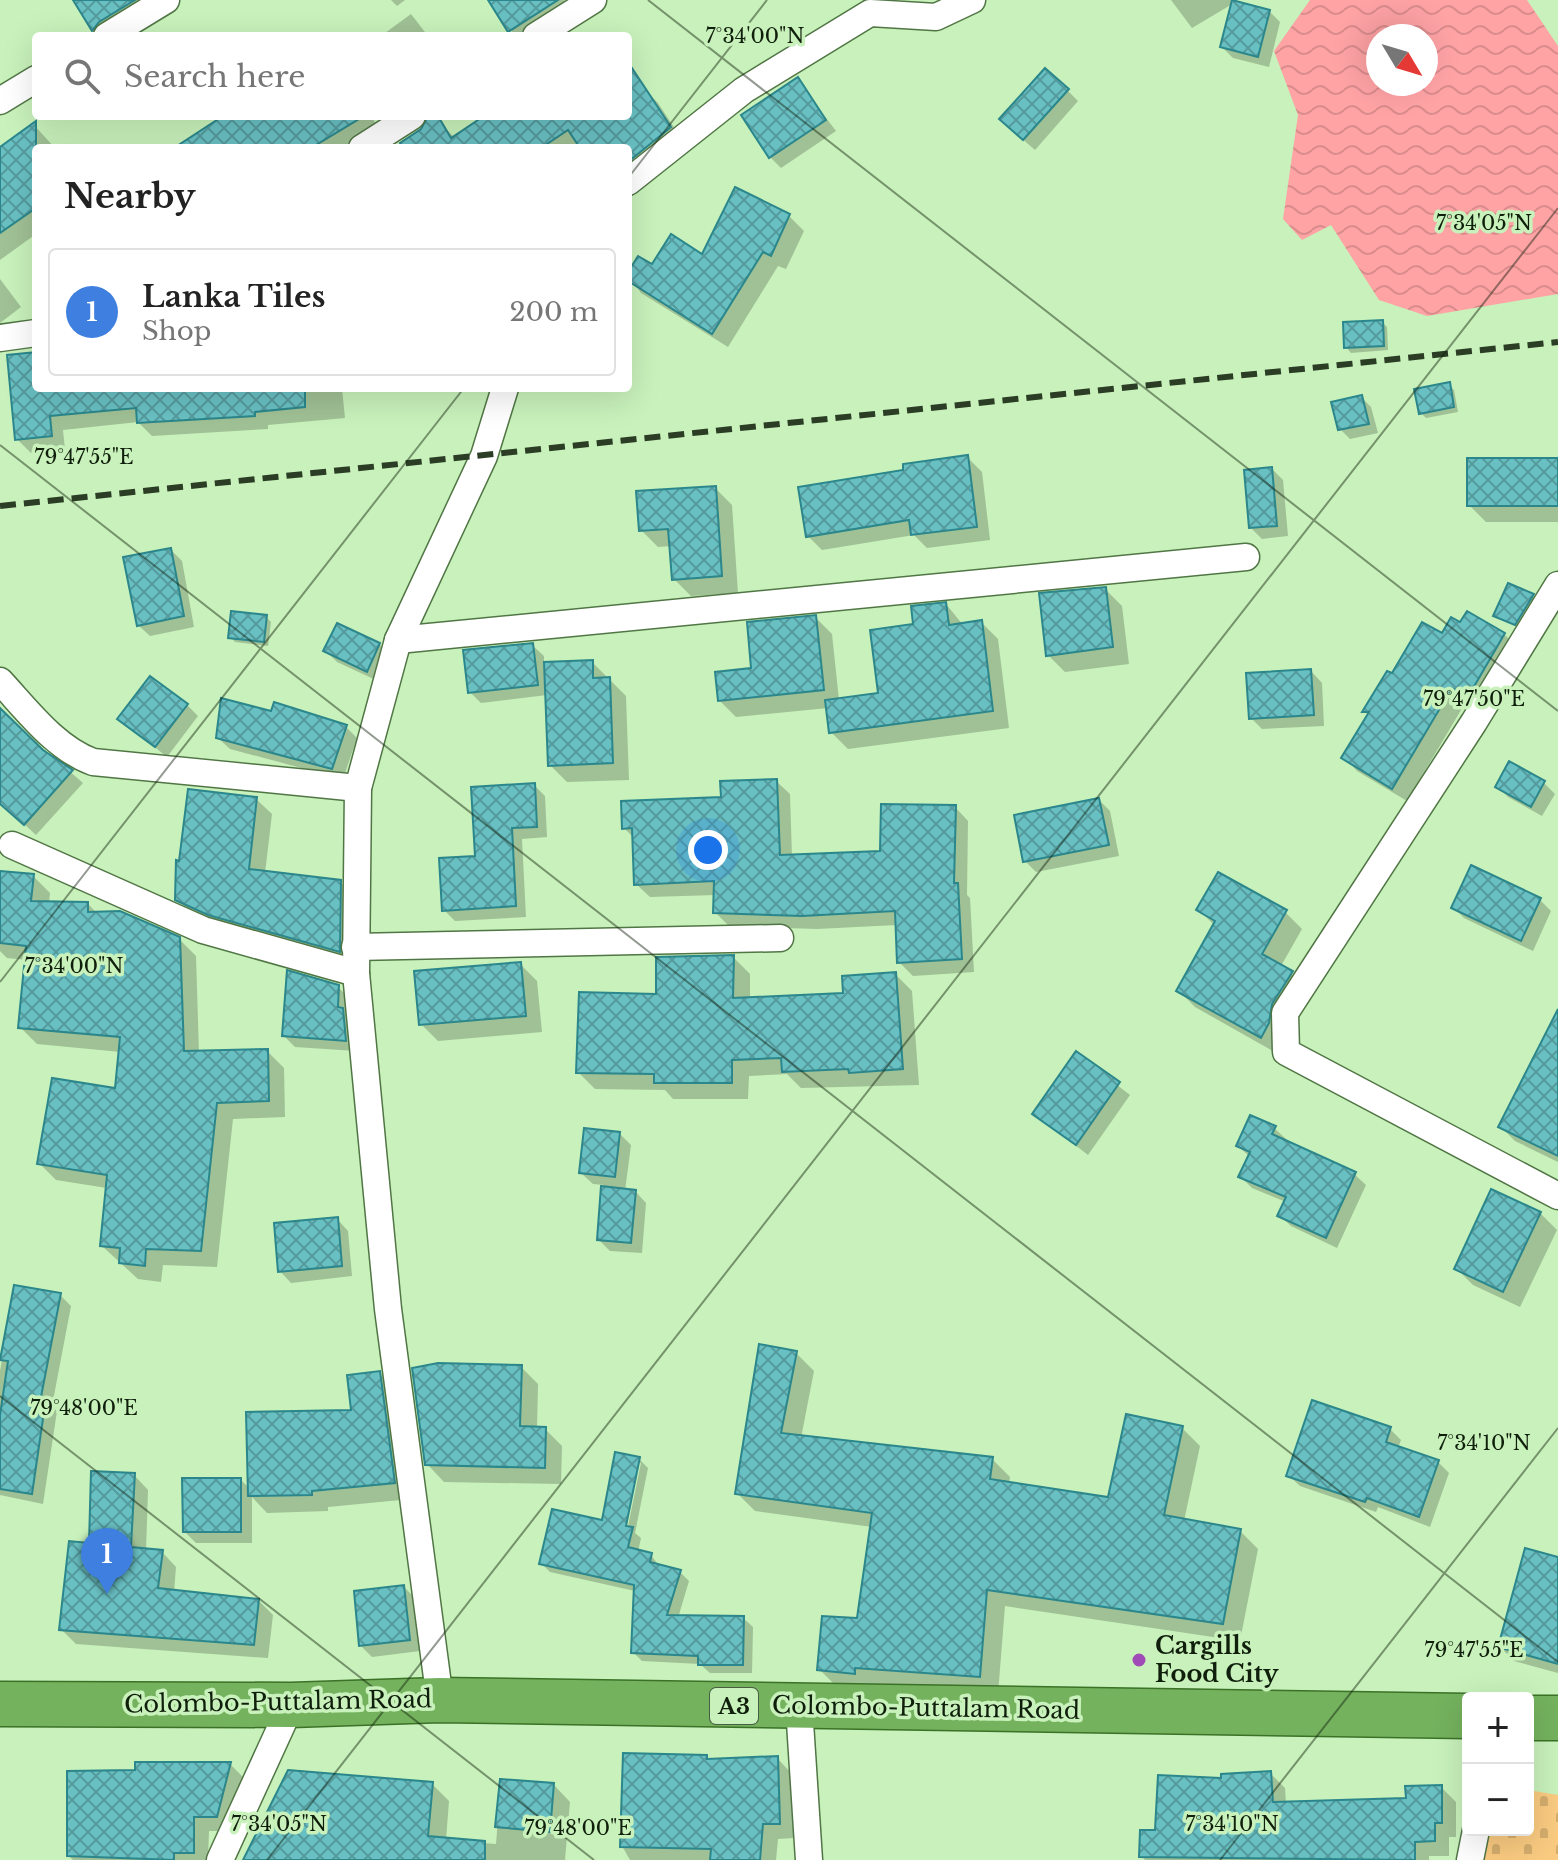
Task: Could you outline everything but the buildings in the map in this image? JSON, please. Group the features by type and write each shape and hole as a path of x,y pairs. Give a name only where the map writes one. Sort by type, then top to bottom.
{"highway":[{"name":"Colombo-Puttalam Road","path":"0,1704 291,1705 440,1700 1462,1716"},
{"path":"1534,1718 1558,1718"}],"street":[{"path":"114,32 166,0"},
{"path":"542,32 593,0"},
{"path":"632,179 744,90 870,13 936,17 972,0"},
{"path":"0,101 32,81"},
{"path":"368,144 406,120"},
{"path":"0,338 32,334"},
{"path":"440,1700 388,1309 356,960 358,788 398,640 484,456 504,392"},
{"path":"398,640 1246,557"},
{"path":"1558,585 1474,722 1285,1013 1286,1052 1558,1196"},
{"path":"0,681 56,740 79,757 93,762 358,788"},
{"path":"12,845 203,930 356,960 780,938"},
{"path":"220,1860 291,1705"},
{"path":"799,1707 809,1860"},
{"path":"1470,1860 1475,1836"}],"green space":[{"path":"1534,1791 1558,1795 1558,1860 1479,1860 1484,1836 1534,1836"}],"water":[{"path":"1310,0 1527,0 1558,46 1558,294 1427,316 1379,300 1331,225 1302,240 1283,219 1298,115 1274,51"}],"railway":[{"path":"0,506 1558,342"}],"place":[{"name":"Lanka Tiles","path":"107,1594"},
{"name":"Cargills Food City","path":"1139,1660"}]}
